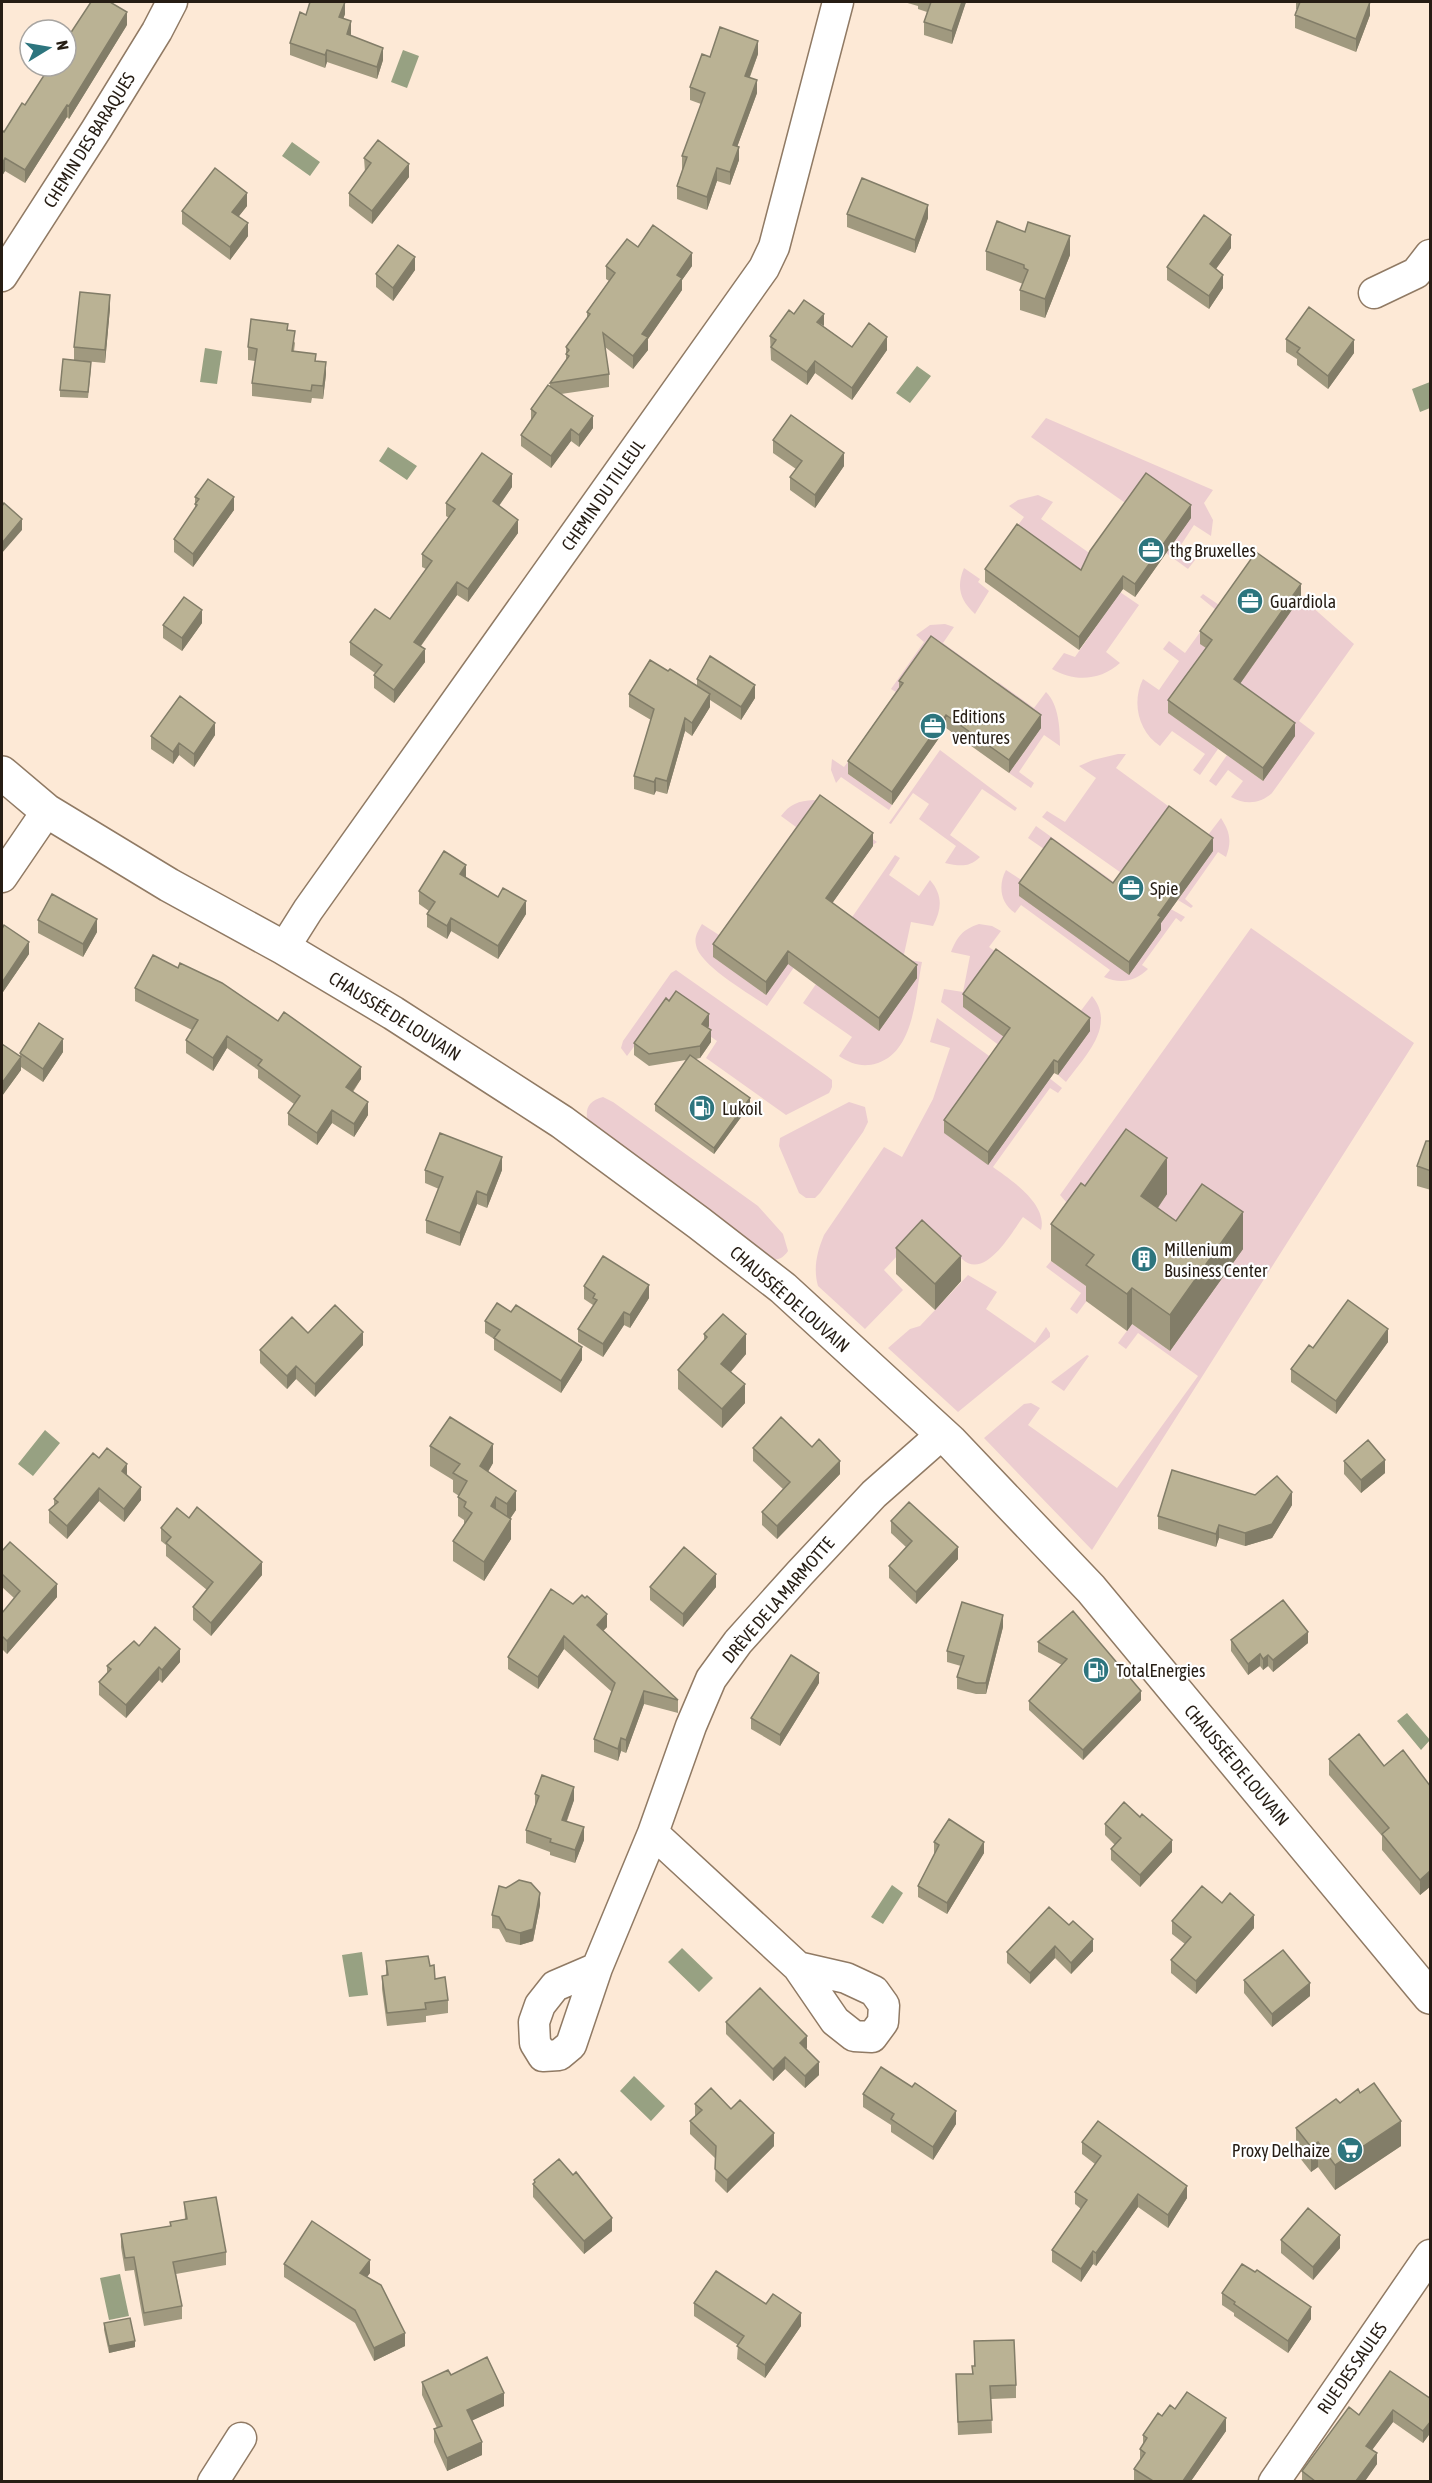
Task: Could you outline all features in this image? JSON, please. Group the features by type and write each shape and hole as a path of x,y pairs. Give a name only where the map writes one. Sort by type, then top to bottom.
{"main road":[{"name":"CHAUSSÉE DE LOUVAIN","path":"2,773 46,811 169,885 284,948 393,1013 562,1122 783,1288 950,1441 1090,1589 1431,1996"}],"street":[{"name":"CHEMIN DES BARAQUES","path":"2,276 96,130 157,31 172,2"},
{"name":"CHEMIN DU TILLEUL","path":"284,948 308,910 764,268 774,248 838,2"},
{"path":"1374,293 1416,273 1431,255"},
{"path":"2,877 46,811"},
{"name":"DRÈVE DE LA MARMOTTE","path":"597,1968 653,1833 691,1726 711,1679 731,1651 800,1572 874,1494 942,1435"},
{"path":"653,1833 798,1967"},
{"name":"RUE DES SAULES","path":"1274,2481 1431,2255"},
{"path":"213,2481 241,2438"}],"shaded area":[{"path":"403,50 419,56 407,88 391,82"},
{"path":"292,142 320,162 310,176 282,156"},
{"path":"205,348 222,351 217,384 200,382"},
{"path":"917,366 931,376 910,403 896,393"},
{"path":"1430,382 1430,408 1420,412 1412,389"},
{"path":"1046,418 1213,490 1204,503 1213,520 1211,536 1194,525 1179,548 1195,560 1188,569 1166,553 1131,507 1031,437"},
{"path":"388,447 417,466 407,480 379,461"},
{"path":"1038,495 1053,502 1041,519 1095,557 1079,581 1012,533 1024,517 1009,506 1018,500"},
{"path":"964,568 980,579 978,582 989,591 975,614 966,604 961,593 960,581"},
{"path":"1120,592 1139,605 1106,652 1120,663 1104,673 1087,678 1069,676 1052,669 1064,653 1075,657"},
{"path":"1203,594 1225,609 1218,657 1169,713 1218,749 1200,775 1193,770 1205,754 1172,731 1160,746 1142,725 1138,698 1143,679 1159,690 1179,661 1163,649 1169,641 1185,653 1216,610 1200,597"},
{"path":"1301,597 1354,644 1299,721 1315,733 1272,793 1257,801 1242,801 1231,797 1243,781 1228,770 1216,786 1209,781 1227,755 1263,781 1226,687 1245,676"},
{"path":"945,624 954,627 943,643 987,675 981,685 899,694 891,689 924,642 916,635 930,625"},
{"path":"998,682 1034,708 1046,692 1056,710 1060,746 1044,735 1019,772 1034,783 1031,788 1009,773 1041,728 991,693"},
{"path":"878,722 848,774 892,805 889,810 841,777 836,783 831,770 832,759 844,767"},
{"path":"940,750 1017,808 1015,811 982,789 950,835 980,857 968,865 945,863 956,846 919,819 929,804 913,793 891,824 889,823"},
{"path":"1118,754 1126,754 1116,768 1208,835 1221,818 1226,828 1229,846 1226,857 1218,852 1185,899 1193,906 1191,908 1178,900 1212,851 1127,877 1042,817 1047,811 1065,822 1096,778 1079,766"},
{"path":"814,800 877,842 713,956 766,995 791,959 797,963 767,1006 715,970 699,953 696,937 702,924 719,935 796,827 781,816 795,804"},
{"path":"1036,826 1121,887 1156,926 1169,908 1185,917 1181,922 1176,918 1142,965 1148,969 1138,977 1116,981 1104,977 1110,970 1021,905 1015,913 1006,904 1001,888 1006,870 1023,881 1044,849 1028,838"},
{"path":"895,855 900,858 889,875 919,896 930,880 939,897 938,914 933,926 911,922 903,959 922,962 915,1005 900,1046 878,1063 857,1064 839,1056 852,1037 803,1003 816,984 880,1030 846,926"},
{"path":"979,924 992,926 1001,931 989,947 1080,1012 1092,996 1099,1007 1100,1030 1089,1052 1066,1082 1058,1075 1089,1031 1010,1041 1004,1049 941,1002 944,989 963,992 970,956 951,952 961,934"},
{"path":"1251,928 1414,1043 1092,1550 984,1438 1024,1404 1031,1403 1040,1408 1028,1425 1117,1488 1198,1376 1138,1333 1126,1349 1118,1343 1132,1324 1170,1351 1242,1248 1176,1257 1081,1219 1060,1195"},
{"path":"676,970 832,1080 829,1093 786,1115 706,1058 717,1041 665,1005 627,1056 621,1048 623,1041 671,973"},
{"path":"937,1018 996,1061 988,1164 1034,1101 1048,1077 1062,1088 1058,1093 1050,1088 993,1167 1034,1202 1042,1220 1041,1230 1023,1217 997,1252 980,1264 971,1264 962,1259 928,1227 914,1238 884,1270 903,1290 865,1329 818,1286 816,1266 818,1254 824,1235 884,1147 902,1157 933,1099 950,1048 930,1042"},
{"path":"603,1097 758,1206 783,1234 788,1251 776,1260 770,1260 589,1125 588,1107 593,1101"},
{"path":"849,1102 865,1107 868,1122 820,1193 815,1198 806,1198 799,1193 779,1146 780,1138"},
{"path":"1051,1261 1094,1291 1077,1314 1070,1309 1081,1293 1046,1267"},
{"path":"968,1275 997,1292 986,1309 1035,1343 1046,1327 1050,1337 958,1412 888,1348 910,1329 920,1326"},
{"path":"1087,1355 1089,1356 1064,1391 1051,1382"},
{"path":"45,1430 60,1443 33,1476 18,1464"},
{"path":"1407,1713 1430,1740 1421,1750 1397,1721"},
{"path":"892,1885 903,1893 883,1924 871,1917"},
{"path":"682,1948 713,1978 699,1992 668,1962"},
{"path":"362,1952 368,1995 349,1997 342,1955"},
{"path":"634,2076 665,2106 651,2121 620,2091"},
{"path":"120,2274 129,2316 109,2320 100,2278"}],"building":[{"path":"91,2 110,2 127,12 69,106 67,105 25,170 5,158 2,164 2,130 4,132 22,103 25,105 42,78 78,78 78,22"},
{"path":"310,2 345,2 339,17 351,21 347,34 383,48 377,67 327,50 325,55 290,43 300,12 306,15"},
{"path":"931,2 962,2 952,31 924,22"},
{"path":"1300,2 1370,2 1356,39 1295,15"},
{"path":"720,27 758,41 745,76 757,80 733,145 739,147 730,172 717,168 707,197 677,186 687,157 682,156 705,93 690,87 702,54 710,57"},
{"path":"378,140 409,164 372,211 349,193 371,163 364,158"},
{"path":"215,168 247,193 232,212 248,223 230,247 182,211"},
{"path":"862,178 928,205 915,240 847,214"},
{"path":"1204,215 1231,235 1210,264 1223,275 1209,296 1167,267"},
{"path":"997,221 1025,232 1028,222 1070,236 1045,299 1020,290 1028,270 1024,268 1024,265 986,251"},
{"path":"653,225 692,253 677,275 682,278 642,334 648,337 633,356 603,333 609,374 550,383 569,356 566,354 569,350 566,347 590,314 587,312 615,273 606,266 627,239 638,247"},
{"path":"398,245 415,257 393,288 376,274"},
{"path":"80,292 110,295 105,350 74,347"},
{"path":"804,300 824,314 817,322 852,347 869,323 887,337 852,388 815,361 807,372 771,347 776,340 770,336 789,310 794,314"},
{"path":"1309,307 1354,340 1328,376 1297,352 1300,348 1286,339"},
{"path":"251,319 288,324 287,330 295,331 292,351 316,354 315,361 326,362 323,386 312,385 311,391 252,383 257,349 248,347"},
{"path":"63,359 91,362 88,392 60,390"},
{"path":"548,385 593,416 579,435 571,429 551,456 521,435 536,413 531,409"},
{"path":"791,415 844,453 815,495 790,477 802,461 773,440"},
{"path":"482,453 512,474 493,501 518,520 468,589 457,582 414,642 425,649 394,690 374,675 382,665 350,642 375,609 390,619 432,561 422,554 455,509 446,503"},
{"path":"1146,473 1191,505 1135,584 1123,576 1079,637 985,569 1017,524 1081,570 1090,551"},
{"path":"208,479 234,497 193,554 174,539 197,505 195,504 199,499 195,497"},
{"path":"4,503 22,519 2,543 2,506"},
{"path":"1256,552 1301,584 1234,679 1295,723 1263,768 1168,700 1212,640 1200,631"},
{"path":"184,597 202,610 182,638 163,625"},
{"path":"931,636 1041,715 1009,760 946,715 892,792 848,761 903,683 899,681"},
{"path":"710,656 755,685 741,707 697,679"},
{"path":"650,660 668,671 670,669 710,694 692,723 685,718 667,781 656,778 654,782 634,776 654,709 629,694"},
{"path":"180,696 215,723 194,754 179,743 173,752 151,736"},
{"path":"820,795 873,833 826,898 917,965 879,1018 788,951 766,982 713,944"},
{"path":"1169,806 1213,838 1158,915 1161,917 1129,962 1019,883 1051,838 1113,883"},
{"path":"444,851 466,865 460,874 498,897 503,888 526,901 498,946 451,918 447,926 427,914 435,902 419,891"},
{"path":"52,894 97,919 83,944 38,920"},
{"path":"4,925 29,942 3,981 2,929"},
{"path":"996,949 1090,1018 1058,1062 1054,1060 988,1152 944,1120 1010,1028 963,994"},
{"path":"153,955 178,968 180,963 222,983 278,1021 284,1012 361,1067 346,1087 368,1102 354,1124 332,1110 317,1133 288,1113 300,1096 258,1065 262,1060 227,1036 213,1058 186,1040 198,1020 135,988"},
{"path":"676,991 709,1014 702,1024 711,1030 700,1046 649,1054 634,1043 666,998 669,1001"},
{"path":"39,1023 63,1039 43,1069 20,1053"},
{"path":"2,1044 21,1057 2,1083"},
{"name":"Lukoil","path":"690,1055 750,1098 714,1148 655,1104"},
{"path":"1126,1129 1167,1158 1141,1196 1176,1221 1202,1184 1243,1212 1170,1315 1132,1288 1127,1294 1086,1265 1094,1255 1051,1224 1081,1183 1085,1186"},
{"path":"440,1133 502,1157 487,1195 477,1191 460,1233 426,1220 443,1177 425,1170"},
{"path":"1426,1141 1431,1141 1431,1171 1417,1166"},
{"path":"922,1220 961,1256 935,1284 896,1248"},
{"path":"603,1256 649,1285 630,1315 624,1312 603,1344 578,1329 597,1300 593,1298 595,1294 584,1286"},
{"path":"1348,1300 1388,1329 1336,1401 1291,1369 1309,1345 1313,1348"},
{"path":"497,1303 511,1312 516,1305 582,1347 561,1381 494,1338 500,1330 485,1321"},
{"path":"335,1305 363,1332 315,1384 296,1366 287,1376 260,1350 292,1317 308,1333"},
{"path":"723,1314 746,1334 721,1364 745,1384 722,1409 678,1370 707,1337 704,1334"},
{"path":"450,1417 493,1444 480,1466 516,1491 507,1504 496,1497 491,1506 511,1519 484,1562 453,1541 472,1513 464,1507 466,1502 458,1497 467,1481 453,1473 460,1464 430,1446"},
{"path":"781,1417 812,1447 819,1439 840,1461 777,1526 762,1512 790,1482 753,1448"},
{"path":"1368,1440 1385,1460 1361,1480 1344,1461"},
{"path":"107,1448 127,1464 122,1471 141,1487 124,1509 99,1488 67,1526 49,1510 58,1502 54,1499 93,1453 99,1458"},
{"path":"1172,1470 1255,1495 1277,1476 1292,1492 1272,1524 1245,1533 1219,1525 1216,1534 1158,1516"},
{"path":"909,1502 958,1547 916,1592 889,1566 912,1541 891,1521"},
{"path":"197,1507 262,1562 211,1623 193,1607 213,1582 166,1543 171,1537 161,1528 177,1508 189,1518"},
{"path":"10,1542 57,1584 7,1641 2,1636 2,1613 20,1591 2,1574 2,1551"},
{"path":"684,1547 716,1574 683,1614 650,1587"},
{"path":"551,1589 573,1604 582,1595 585,1598 587,1596 607,1614 597,1625 678,1700 644,1691 626,1740 621,1738 618,1749 594,1739 615,1683 564,1636 538,1677 508,1657"},
{"path":"1283,1600 1308,1632 1273,1660 1268,1655 1263,1659 1260,1654 1248,1664 1231,1640"},
{"path":"962,1602 1003,1615 986,1683 976,1683 957,1677 964,1656 947,1651"},
{"path":"1073,1611 1141,1691 1083,1750 1029,1701 1067,1659 1038,1642"},
{"path":"155,1627 180,1649 162,1670 159,1667 126,1705 99,1682 111,1669 107,1666 134,1641 139,1646"},
{"path":"791,1655 819,1673 780,1735 751,1718"},
{"path":"1359,1734 1384,1766 1403,1750 1431,1787 1431,1870 1420,1880 1382,1834 1389,1828 1329,1759"},
{"path":"542,1775 574,1787 562,1820 584,1827 575,1850 550,1842 551,1839 526,1830 539,1796 535,1794"},
{"path":"1124,1802 1140,1817 1142,1814 1172,1840 1140,1875 1111,1849 1121,1838 1105,1824"},
{"path":"949,1819 984,1842 947,1903 918,1886 939,1845 934,1842"},
{"path":"519,1880 531,1883 540,1893 533,1929 520,1933 506,1929 499,1917 492,1915 499,1886 506,1888"},
{"path":"1202,1886 1222,1903 1230,1893 1254,1915 1196,1981 1171,1960 1191,1937 1172,1921"},
{"path":"1049,1907 1069,1925 1073,1921 1093,1939 1071,1963 1055,1946 1030,1973 1007,1952"},
{"path":"1283,1950 1310,1983 1272,2014 1244,1980"},
{"path":"428,1956 430,1966 434,1965 435,1979 445,1977 448,2000 425,2003 426,2009 387,2013 382,1976 388,1975 386,1961"},
{"path":"760,1988 807,2036 800,2043 819,2062 805,2076 785,2057 773,2069 726,2022"},
{"path":"881,2067 912,2087 915,2083 956,2111 933,2147 891,2119 894,2114 863,2094"},
{"path":"1374,2083 1401,2121 1335,2165 1318,2142 1311,2147 1296,2128 1336,2099 1340,2103 1358,2089 1360,2093"},
{"path":"711,2088 731,2109 740,2100 774,2133 727,2180 715,2169 716,2146 690,2121 702,2110 695,2104"},
{"path":"1098,2121 1187,2186 1168,2215 1138,2194 1096,2253 1093,2251 1081,2269 1052,2250 1087,2200 1075,2192 1101,2156 1082,2142"},
{"path":"559,2159 573,2175 576,2172 612,2218 584,2241 533,2184 534,2180"},
{"path":"216,2197 226,2252 173,2262 182,2306 144,2313 134,2257 125,2258 121,2234 171,2226 170,2222 187,2219 184,2202"},
{"path":"1308,2208 1340,2235 1313,2267 1281,2240"},
{"path":"312,2221 370,2260 360,2273 381,2285 405,2333 374,2348 355,2310 284,2264"},
{"path":"1242,2264 1255,2272 1257,2270 1311,2307 1288,2341 1234,2304 1235,2302 1222,2293"},
{"path":"716,2271 766,2304 773,2294 801,2313 765,2365 737,2346 744,2336 694,2303"},
{"path":"130,2318 135,2341 109,2346 104,2323"},
{"path":"1014,2340 1016,2385 990,2386 992,2420 958,2422 956,2374 973,2374 974,2341"},
{"path":"487,2357 504,2393 467,2410 482,2442 447,2458 434,2429 442,2426 422,2382 448,2370 451,2375"},
{"path":"1390,2371 1431,2399 1431,2421 1423,2431 1393,2410 1366,2446 1377,2453 1356,2481 1315,2481 1302,2471 1349,2407 1359,2415"},
{"path":"1187,2392 1226,2418 1183,2481 1153,2481 1134,2469 1145,2453 1140,2449 1147,2438 1143,2435 1158,2413 1162,2416 1170,2405 1175,2409"}],"place":[{"name":"thg Bruxelles","path":"1151,550"},
{"name":"Guardiola","path":"1250,601"},
{"name":"Editions ventures","path":"933,726"},
{"name":"Spie","path":"1131,888"},
{"name":"Lukoil","path":"702,1108"},
{"name":"Millenium Business Center","path":"1144,1259"},
{"name":"TotalEnergies","path":"1096,1670"},
{"name":"Proxy Delhaize","path":"1350,2150"}]}
